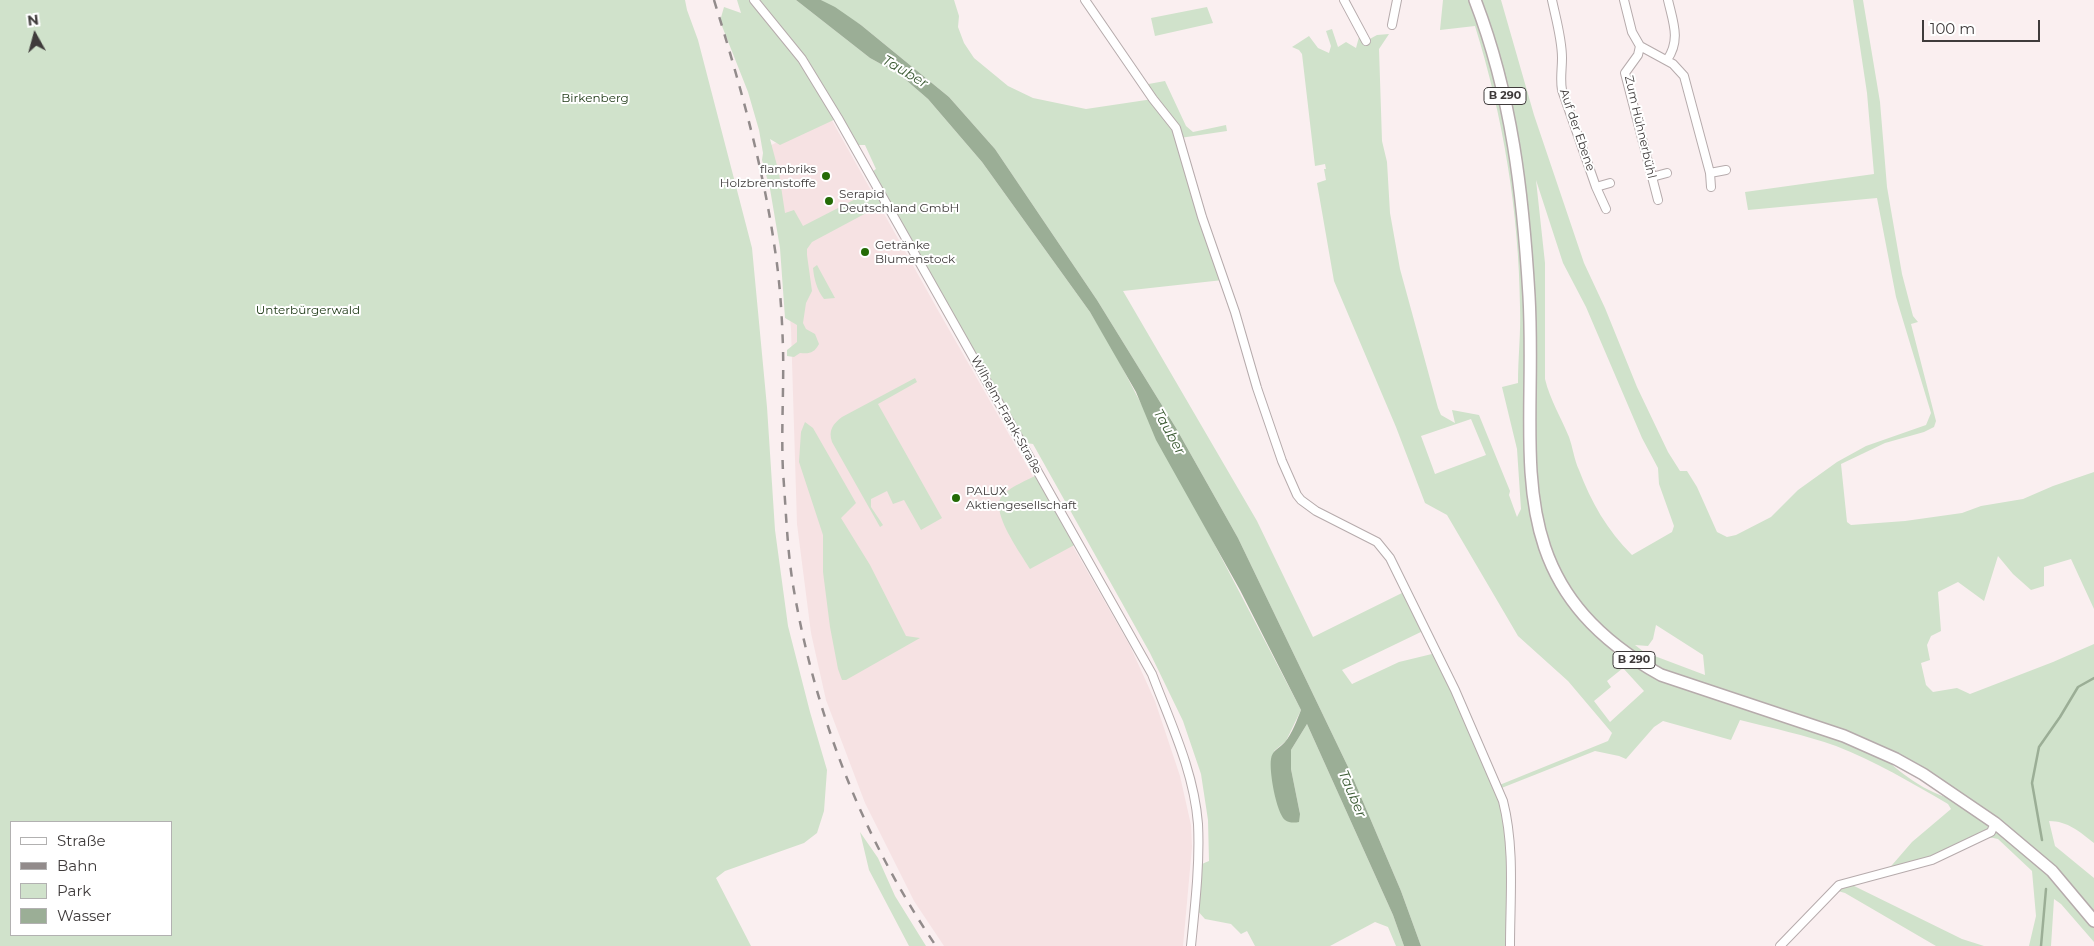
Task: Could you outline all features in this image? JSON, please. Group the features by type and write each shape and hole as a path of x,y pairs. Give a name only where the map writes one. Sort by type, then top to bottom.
{"main road":[{"name":"B 290","path":"1475,0 1489,36 1507,104 1520,183 1529,296 1531,368 1528,435 1532,493 1538,528 1548,560 1569,594 1596,628 1612,643 1636,661 1662,675 1844,736 1896,759 1923,774 1995,822 2052,871 2094,921"}],"street":[{"name":"Wilhelm-Frank-Straße","path":"754,0 802,59 838,118 1152,674 1185,760 1198,823 1197,884 1191,946"},
{"path":"1085,0 1148,92 1176,128 1205,226 1235,312 1282,461 1297,495 1316,511 1362,534 1382,547 1390,558 1455,690 1504,801 1510,860 1510,946"},
{"path":"1344,0 1366,41"},
{"path":"1392,25 1397,0"},
{"name":"Auf der Ebene","path":"1552,0 1562,58 1560,78 1562,90 1596,187 1610,184"},
{"path":"1624,0 1632,32 1640,46 1673,64 1684,76 1710,174 1711,187"},
{"path":"1667,60 1674,51 1676,39 1668,0"},
{"name":"Zum Hühnerbühl","path":"1640,46 1638,54 1625,73 1658,200"},
{"path":"1710,174 1726,170"},
{"path":"1652,177 1667,173"},
{"path":"1596,187 1606,210"},
{"path":"1780,946 1839,885 1932,860 1990,832 1995,822"}],"shaded area":[{"path":"830,117 1130,646 1155,701 1180,776 1191,825 1192,847 1183,946 944,946 914,901 865,803 826,700 811,633 797,524 791,329 783,242 765,148"}],"green space":[{"name":"Unterbürgerwald","path":"0,0 685,0 698,40 752,248 767,407 775,530 788,626 827,770 824,811 817,833 804,843 725,871 716,878 751,946 0,946"},
{"path":"737,0 796,0 870,58 899,74 928,99 982,162 1090,312 1113,350 1301,710 1286,741 1274,751 1300,814 1291,769 1291,750 1307,724 1393,915 1404,946 1396,946 1388,927 1375,922 1330,946 1255,946 1247,931 1241,934 1231,924 1205,919 1195,908 1197,866 1209,861 1208,820 1201,774 1183,721 1150,653 1033,444 1020,442 885,203 812,242 807,249 812,291 806,303 803,323 806,329 815,334 819,344 811,352 800,353 794,357 787,356 787,350 797,342 797,325 785,318 780,248 770,189 762,160 763,153 759,130 748,92 720,21 724,7 741,13","holes":["838,118 853,145 865,145 876,169 869,174 877,188 803,226 794,210 785,213 779,173 770,139 780,145"]},
{"path":"821,0 954,0 959,16 958,27 964,43 974,58 1008,86 1033,98 1086,109 1153,99 1143,85 1165,81 1186,126 1193,132 1226,125 1227,131 1180,138 1223,280 1123,291 1257,521 1313,637 1406,591 1425,630 1342,670 1352,684 1399,662 1436,653 1497,786 1608,741 1612,733 1568,681 1518,636 1447,515 1425,503 1396,427 1334,281 1317,183 1326,180 1324,169 1326,169 1325,164 1315,166 1302,54 1299,50 1292,47 1309,36 1318,48 1329,53 1331,46 1326,31 1332,29 1338,47 1346,42 1356,48 1359,37 1366,41 1377,35 1389,34 1379,49 1382,141 1387,162 1390,213 1400,269 1441,415 1455,423 1452,410 1479,415 1510,491 1509,495 1517,517 1521,509 1517,449 1502,387 1518,383 1520,326 1519,271 1508,165 1494,95 1475,26 1440,30 1443,0 1501,0 1534,115 1584,263 1605,308 1637,387 1668,452 1680,471 1687,471 1697,487 1717,532 1727,537 1736,535 1771,517 1798,490 1837,462 1866,446 1926,425 1931,413 1896,297 1877,198 1748,210 1745,192 1874,174 1867,93 1853,0 1863,0 1880,102 1887,187 1902,274 1913,316 1918,322 1911,324 1936,421 1934,427 1924,432 1885,443 1841,464 1847,522 1851,525 1905,521 1962,513 1981,506 2023,499 2094,472 2094,609 2071,559 2044,567 2044,586 2031,590 2013,574 1998,556 1984,601 1958,582 1938,592 1941,631 1931,636 1927,645 1930,660 1921,663 1926,685 1933,692 1957,688 1970,694 2094,644 2094,843 2068,825 2049,821 2055,846 2094,878 2094,942 2061,904 2054,899 2051,946 2029,946 2036,916 2032,871 1998,839 1989,838 1972,841 1932,860 1886,872 1912,842 1951,809 1948,804 1907,780 1851,752 1800,735 1740,720 1731,740 1663,721 1654,727 1626,759 1595,751 1499,789 1507,816 1510,946 1421,946 1401,891 1350,771 1238,538 1176,428 1097,300 995,149 949,97 861,25","holes":["1536,180 1563,263 1586,307 1642,438 1658,468 1659,484 1674,526 1672,532 1632,555 1607,526 1589,493 1577,466 1569,437 1547,387 1545,379 1545,263","1471,419 1486,455 1435,474 1421,436","1656,625 1703,655 1705,675 1644,652 1635,645 1648,646 1653,639","1623,668 1644,691 1610,722 1594,701 1611,687 1607,681","1888,761 1965,802 1944,797 1905,775"]},
{"path":"1207,7 1213,23 1155,36 1151,18"},
{"path":"817,265 835,298 824,299 819,292 813,268"},
{"path":"915,378 917,382 878,404 942,518 921,530 904,500 893,504 887,491 871,499 871,507 883,525 880,527 832,442 831,431 842,417"},
{"path":"805,422 813,428 856,503 841,518 870,565 906,636 920,638 846,680 842,680 838,669 830,627 823,572 823,535 799,462 801,432"},
{"path":"1039,474 1078,543 1030,569 1008,533 1000,512 999,503 1002,496 1009,490"},
{"path":"860,832 878,858 895,896 926,946 909,946 869,870"},
{"path":"1848,883 1962,939 1984,946 1936,946 1845,893 1834,890"}],"water":[{"name":"Tauber","path":"796,0 821,0 835,7 861,25 949,97 995,149 1097,300 1176,428 1238,538 1350,771 1401,891 1421,946 1404,946 1393,915 1307,724 1291,750 1291,769 1300,814 1299,822 1288,822 1282,816 1274,791 1271,759 1275,751 1290,735 1301,710 1240,590 1156,440 1136,392 1090,312 982,162 928,99 899,74 870,58"}],"waterway":[{"path":"2042,840 2032,783 2039,747 2078,687 2094,678"},
{"path":"2041,946 2046,889"}],"railway":[{"path":"714,0 757,155 777,262 783,336 783,472 789,557 802,633 828,728 864,818 910,905 936,946"}],"place":[{"name":"flambriks Holzbrennstoffe","path":"826,176"},
{"name":"Serapid Deutschland GmbH","path":"829,201"},
{"name":"Getränke Blumenstock","path":"865,252"},
{"name":"PALUX Aktiengesellschaft","path":"956,498"}],"park label":[{"name":"Birkenberg","path":"595,98"}]}
